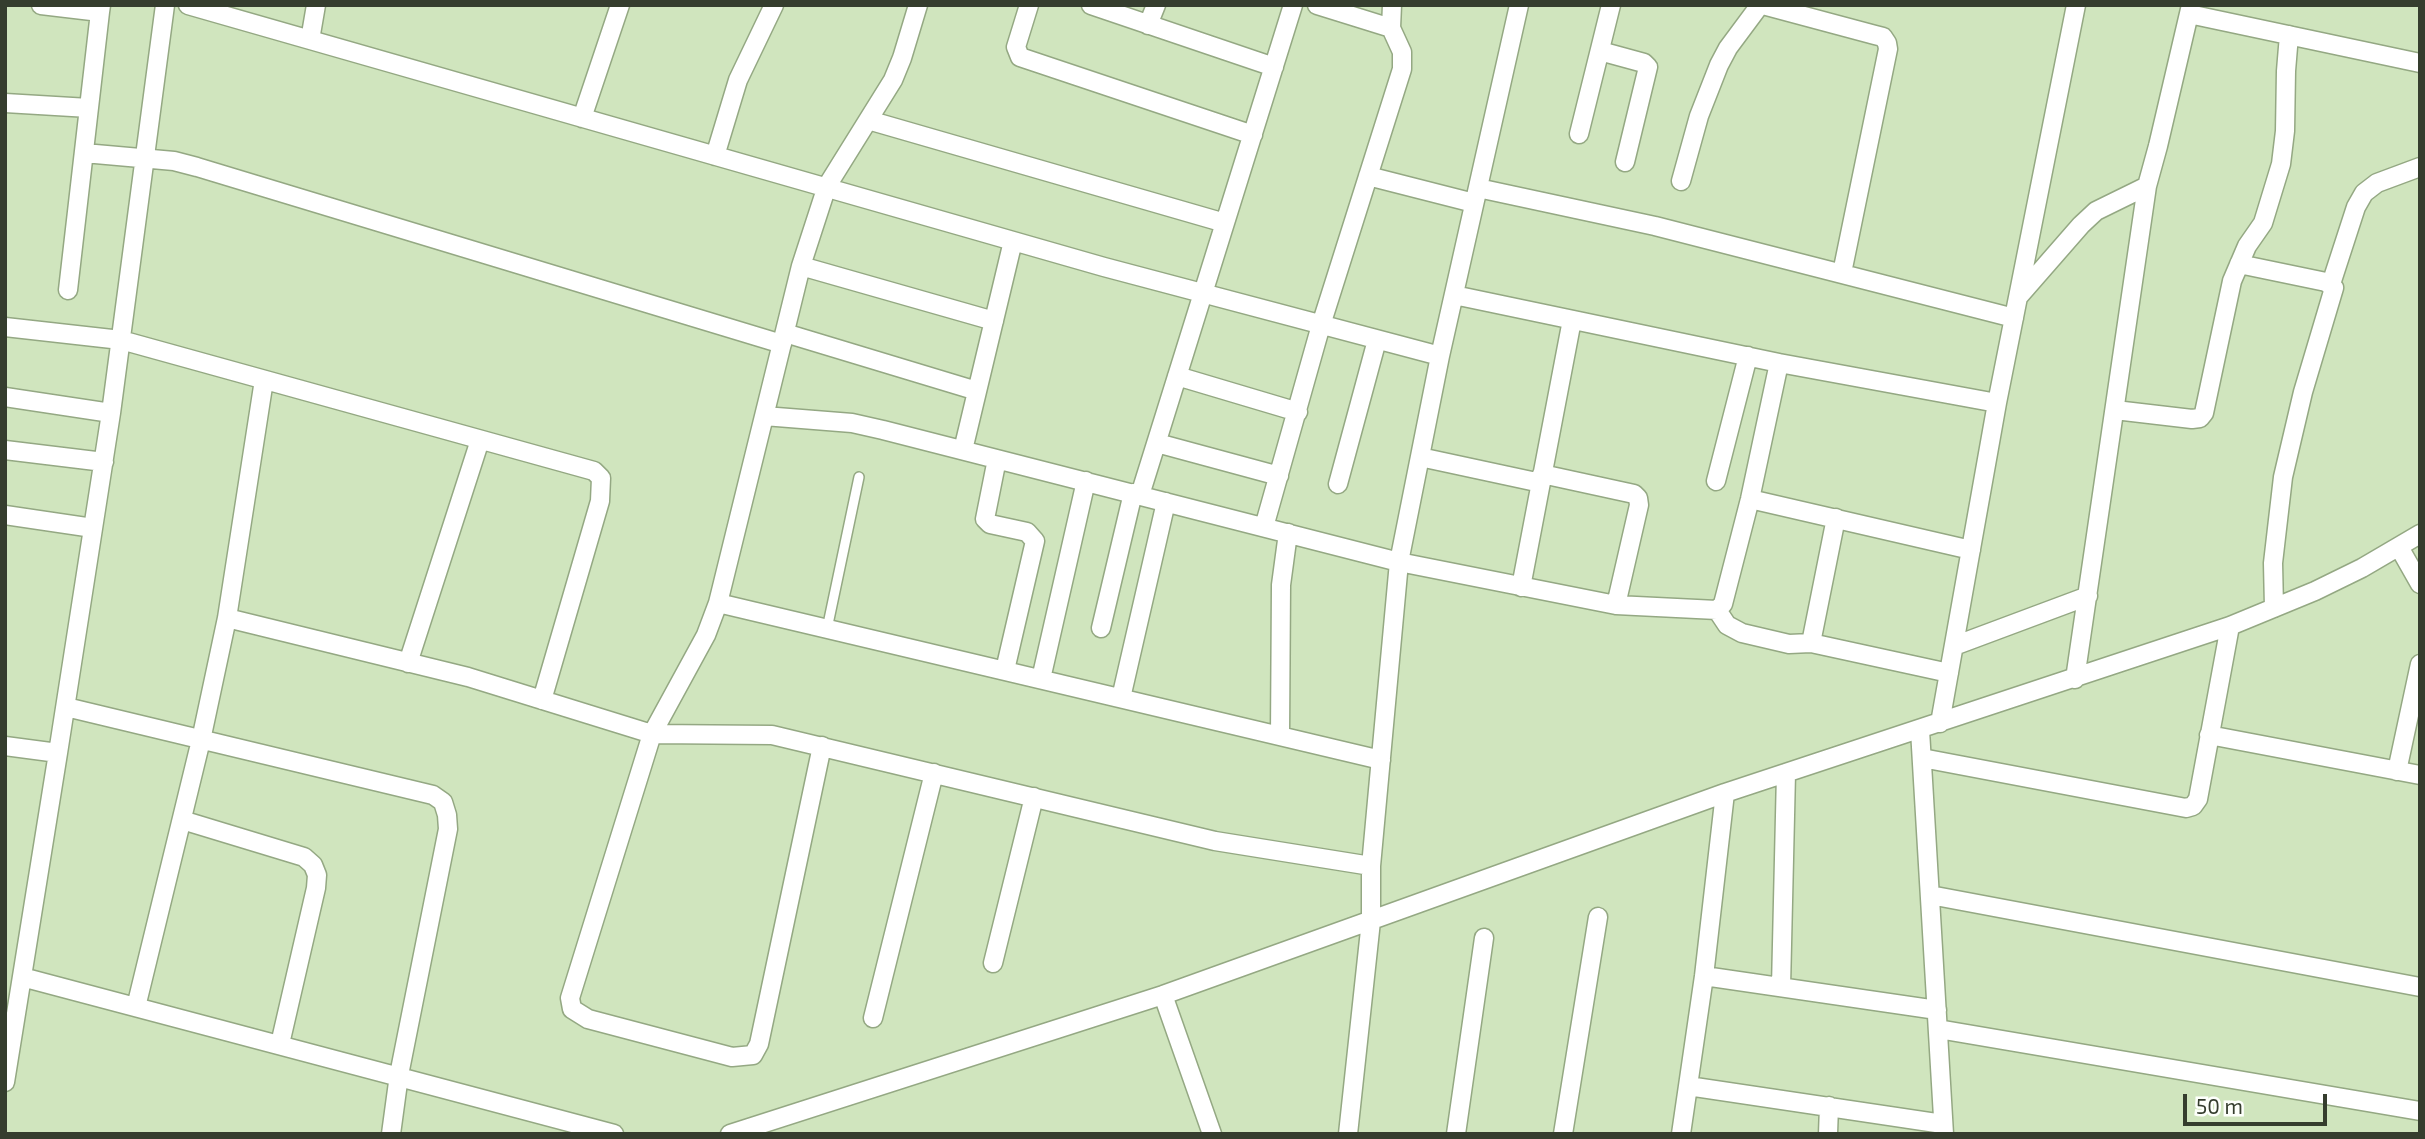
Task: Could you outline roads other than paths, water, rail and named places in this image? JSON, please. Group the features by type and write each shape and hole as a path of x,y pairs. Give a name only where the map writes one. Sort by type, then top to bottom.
{"street":[{"path":"41,5 101,9 68,290"},
{"path":"5,1082 111,413 165,5"},
{"path":"188,5 1013,241 1440,356"},
{"path":"310,40 316,5"},
{"path":"582,118 620,5"},
{"path":"715,156 738,80 774,5"},
{"path":"822,746 759,1044 753,1055 732,1056 588,1019 572,1009 570,999 652,734 706,635 718,603 801,266 827,186 893,79 918,5"},
{"path":"1029,5 1016,47 1020,57 1253,135"},
{"path":"1091,5 1274,68"},
{"path":"1148,25 1156,5"},
{"path":"1101,628 1136,494 1157,443 1293,5"},
{"path":"1317,5 1391,28"},
{"path":"1264,527 1321,325 1404,61 1391,28 1392,5"},
{"path":"1348,1134 1371,921 1371,866 1399,562 1440,356 1519,5"},
{"path":"1579,134 1611,5"},
{"path":"1681,181 1699,116 1719,65 1728,48 1762,5 1883,37 1888,49 1842,273"},
{"path":"1940,723 1997,403 2076,5"},
{"path":"2075,679 2147,186 2190,9 2289,35 2420,63"},
{"path":"2115,410 2192,419 2200,418 2204,413 2232,281 2248,246 2263,223 2281,164 2289,35"},
{"path":"1600,51 1648,67 1625,162"},
{"path":"5,103 89,108"},
{"path":"868,120 1225,223"},
{"path":"84,153 174,161 197,167 783,339 977,391"},
{"path":"2274,608 2273,563 2283,477 2304,392 2334,293 2331,284 2356,207 2364,193 2377,183 2420,167"},
{"path":"1368,176 1655,226 2014,318"},
{"path":"2018,297 2096,211 2147,186"},
{"path":"963,450 1013,241"},
{"path":"2239,264 2331,284"},
{"path":"801,266 994,321"},
{"path":"1454,295 1779,363 1997,403"},
{"path":"1521,587 1572,320"},
{"path":"5,327 121,340 594,471 601,478 603,488 542,700"},
{"path":"1338,484 1377,340"},
{"path":"1716,481 1748,356"},
{"path":"764,416 852,423 1399,562 1521,587 1616,605 1717,610 1723,604 1750,499 1779,363"},
{"path":"1177,376 1298,412"},
{"path":"136,1007 201,740 227,618 264,380"},
{"path":"5,397 111,413"},
{"path":"408,663 480,440"},
{"path":"1157,443 1279,476"},
{"path":"5,450 103,462"},
{"path":"1420,457 1634,494 1639,505 1616,605"},
{"path":"997,459 985,519 990,524 1027,532 1035,541 1004,670"},
{"path":"1041,679 1086,481"},
{"path":"1750,499 1971,550"},
{"path":"1121,698 1166,502"},
{"path":"5,514 93,528"},
{"path":"1811,643 1836,518"},
{"path":"1280,736 1282,585 1288,533"},
{"path":"730,1134 783,1126 1163,995 1725,793 2230,626 2362,568 2420,534"},
{"path":"2399,547 2420,584"},
{"path":"1954,646 2088,596"},
{"path":"718,603 1381,760"},
{"path":"1717,610 1727,625 1742,633 1789,643 1811,643 1949,673"},
{"path":"227,618 468,677 652,734 772,735 1215,841 1371,866"},
{"path":"1922,758 2186,808 2193,806 2198,799 2230,626"},
{"path":"2397,771 2420,664"},
{"path":"66,707 432,795 443,802 448,829 399,1075 391,1134"},
{"path":"1688,1086 1829,1106 1944,1129 1920,730"},
{"path":"2210,735 2420,775"},
{"path":"5,746 58,753"},
{"path":"873,1018 934,773"},
{"path":"1781,987 1786,773"},
{"path":"1681,1134 1704,976 1725,793"},
{"path":"993,963 1034,797"},
{"path":"182,820 304,857 313,865 317,875 316,888 280,1044"},
{"path":"1930,895 2420,987"},
{"path":"1563,1134 1598,917"},
{"path":"1456,1134 1484,939"},
{"path":"1704,976 1937,1010"},
{"path":"22,977 614,1134"},
{"path":"1163,995 1212,1134"},
{"path":"1938,1030 2420,1111"},
{"path":"1828,1134 1829,1106"}],"lane":[{"path":"827,629 859,477"}]}
